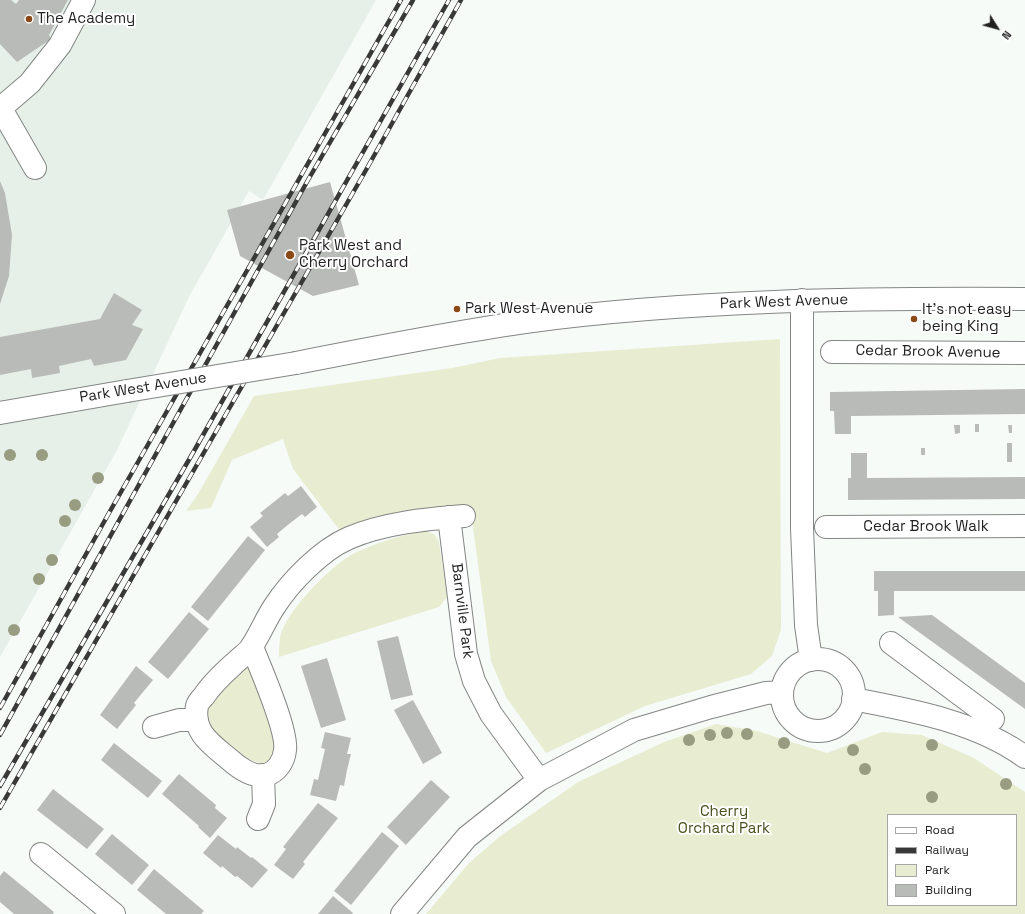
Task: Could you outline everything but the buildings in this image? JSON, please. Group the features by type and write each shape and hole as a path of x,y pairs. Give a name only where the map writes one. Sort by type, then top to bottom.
{"street":[{"path":"34,168 0,107 30,83 60,45 84,0"},
{"name":"Park West Avenue","path":"0,413 296,363 444,335 525,322 696,305 802,300 1025,299"},
{"path":"802,300 802,528 806,624 811,660"},
{"name":"Cedar Brook Avenue","path":"832,352 1025,353"},
{"name":"Barnville Park","path":"196,720 198,704 213,683 252,647 259,631 275,605 299,576 319,557 348,538 411,522 457,516 466,654 474,681 491,714 539,780"},
{"name":"Cedar Brook Walk","path":"826,528 1025,526"},
{"path":"891,643 993,719"},
{"path":"154,727 162,723 180,720 196,720 196,724 209,743 238,767 254,774 263,775 272,773 279,766 286,749 284,737 266,681 252,647"},
{"path":"811,660 822,660 833,663 842,669 849,678 853,688 853,699 850,711 842,721 832,728 820,731 808,730 797,724 788,715 783,704 782,692 785,680 791,671 800,664 811,660"},
{"path":"943,719 953,689"},
{"path":"402,914 467,837 539,780 634,730 711,707 766,693 782,692"},
{"path":"853,699 908,709 943,719 1007,744 1025,757"},
{"path":"258,819 264,804 263,775"},
{"path":"41,854 106,912"}],"shaded area":[{"path":"0,0 376,0 263,200 249,191 190,295 117,450 0,657"}],"green space":[{"path":"780,339 781,630 772,656 751,674 645,706 546,753 506,697 491,661 470,505 397,513 341,532 293,469 283,439 232,460 211,508 186,511 198,494 254,396 452,368 500,358"},
{"path":"426,531 435,535 439,542 447,597 439,607 279,657 280,639 289,617 309,592 331,570 351,555 368,547 398,537"},
{"path":"241,667 249,667 255,673 278,746 269,762 261,763 250,760 209,730 204,718 208,705"},
{"name":"Cherry Orchard Park","path":"716,724 757,731 827,753 882,732 922,735 974,758 1025,792 1025,914 426,914 469,863 499,837 578,782 664,742"}],"railway":[{"path":"0,708 109,513 401,0"},
{"path":"0,735 308,180 413,0"},
{"path":"0,786 194,451 449,0"},
{"path":"0,808 366,170 461,0"}],"place":[{"name":"The Academy","path":"29,19"},
{"name":"Park West and Cherry Orchard","path":"290,255"},
{"name":"Park West Avenue","path":"457,309"},
{"name":"It’s not easy being King","path":"914,319"}]}
